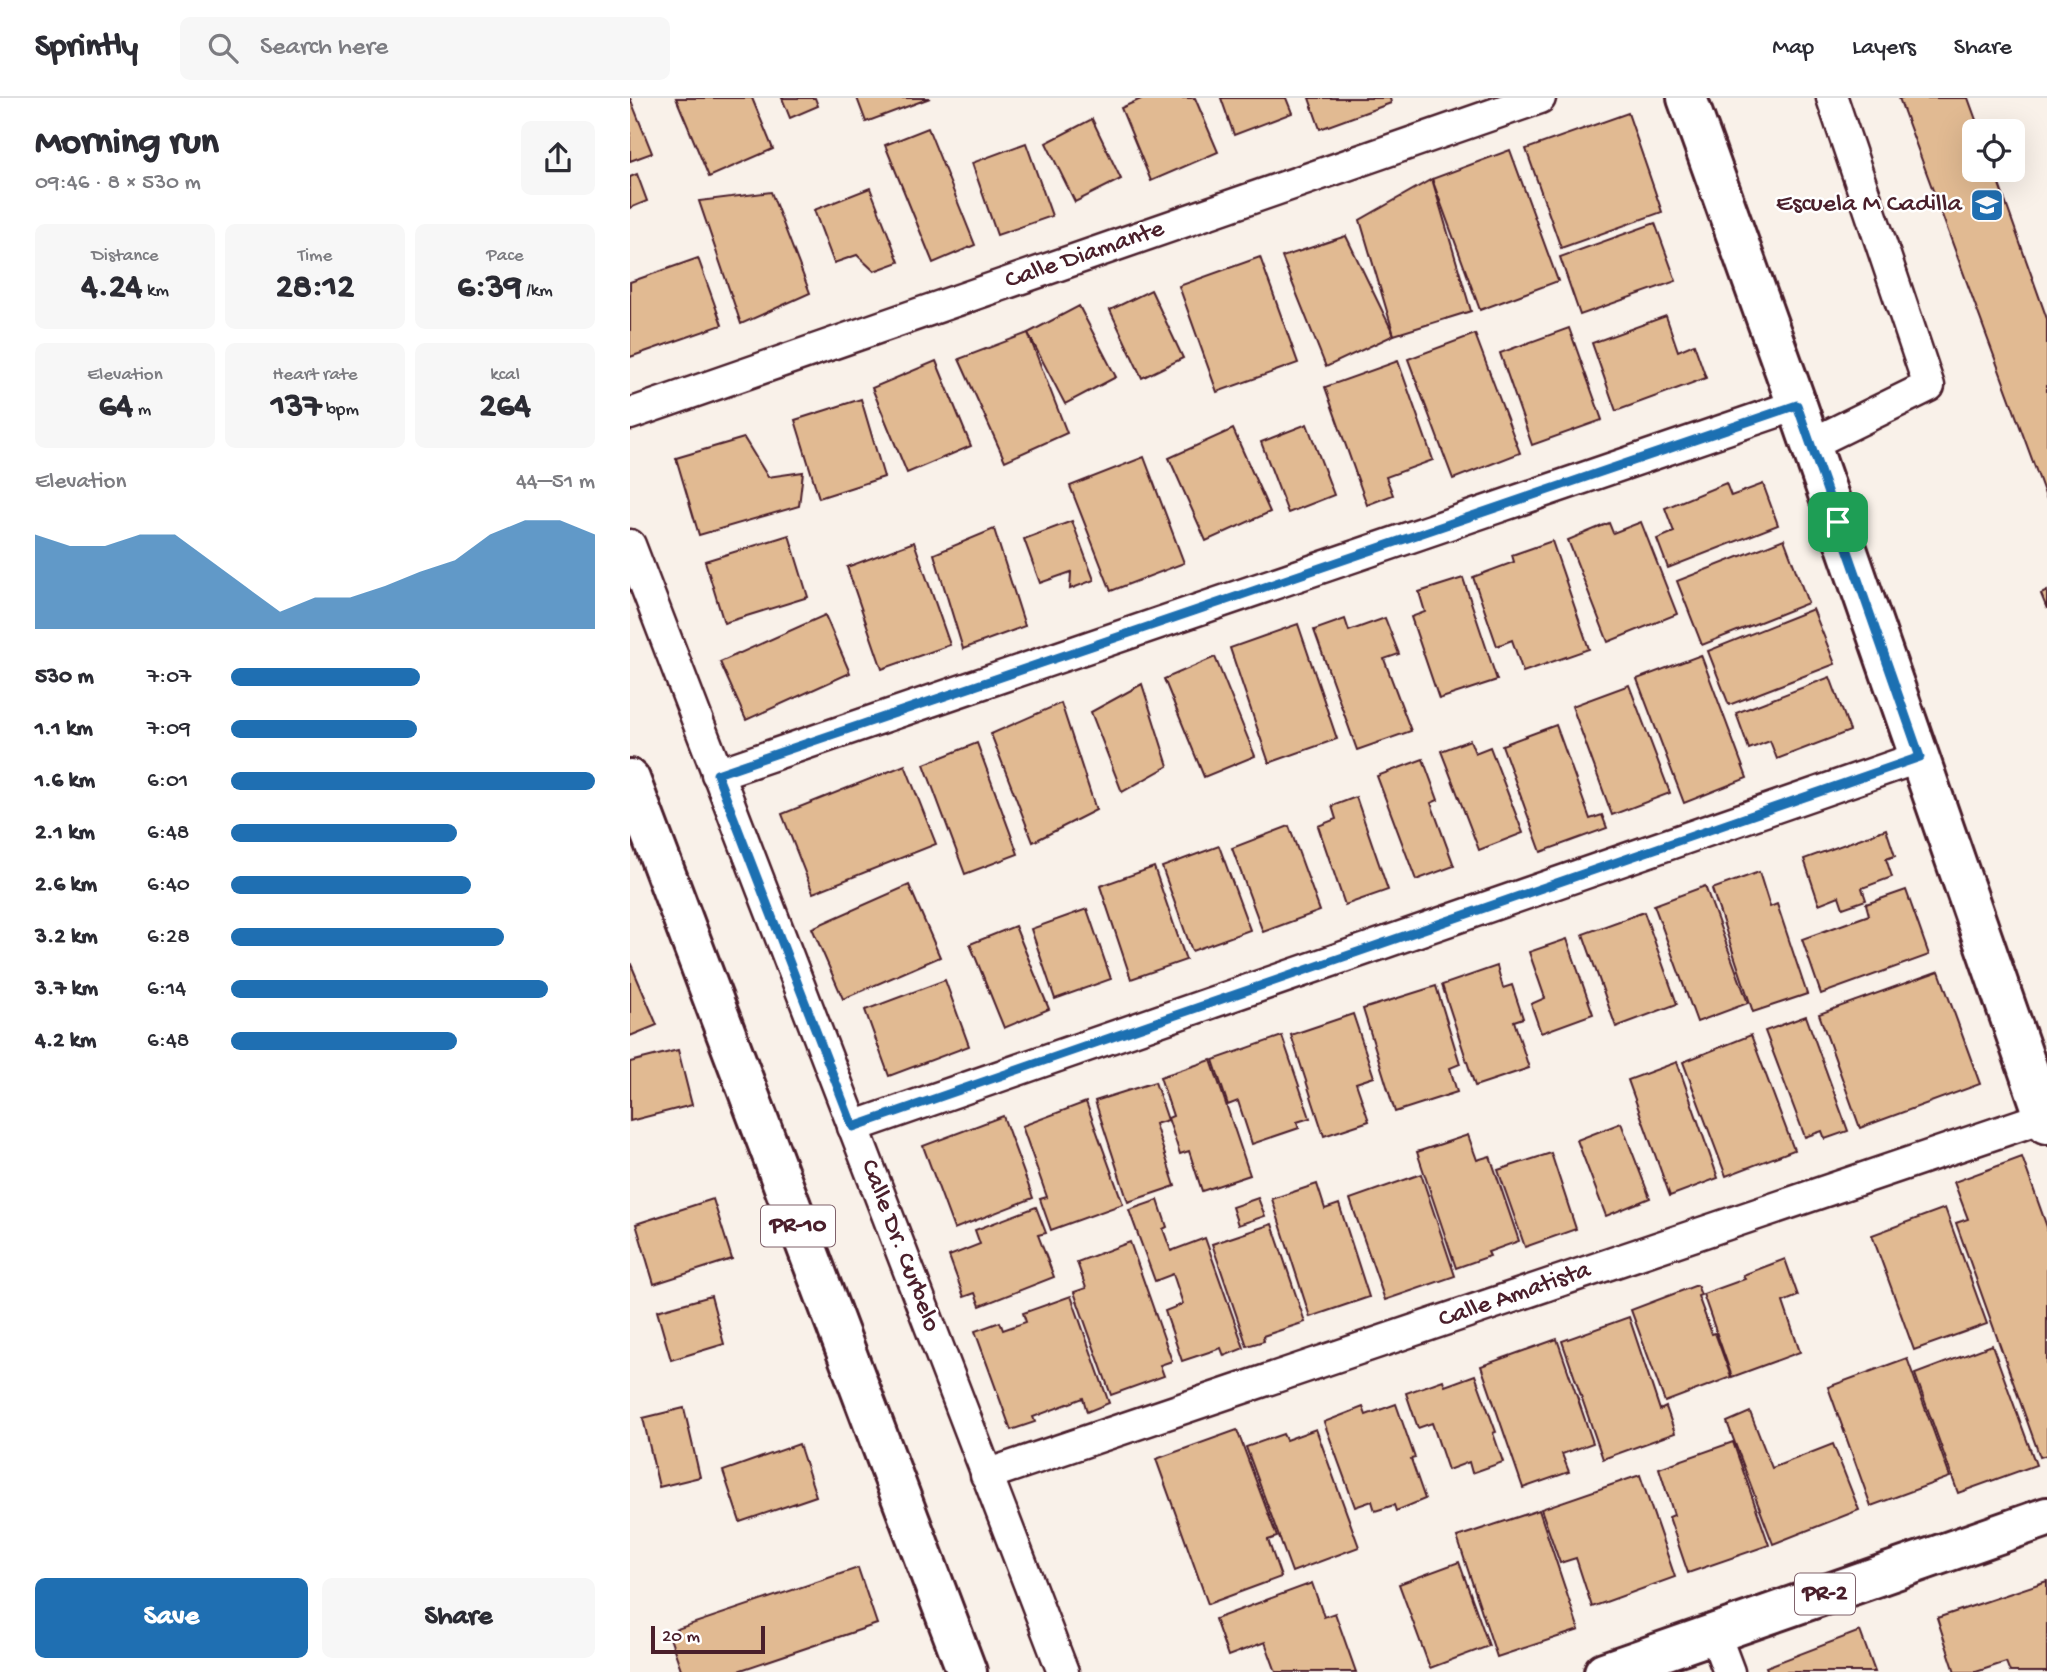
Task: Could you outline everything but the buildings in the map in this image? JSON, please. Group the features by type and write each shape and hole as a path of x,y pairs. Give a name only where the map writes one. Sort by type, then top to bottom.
{"main road":[{"path":"1687,98 1811,444 2046,1121"},
{"name":"PR-10","path":"630,779 967,1672"},
{"name":"PR-2","path":"1604,1672 2047,1517"}],"street":[{"name":"Calle Diamante","path":"630,414 1540,98"},
{"path":"1811,444 1929,386 1832,98"},
{"path":"717,774 1797,405"},
{"name":"Calle Dr. Curbelo","path":"630,545 1063,1672"},
{"path":"853,1127 1920,757"},
{"name":"Calle Amatista","path":"986,1475 2046,1121"},
{"path":"1714,1632 1729,1672"}],"place":[{"name":"Escuela M Cadilla","path":"1987,205"}],"route":[{"path":"1797,405 1838,522 1920,757 853,1127 717,774 1797,405"}]}
